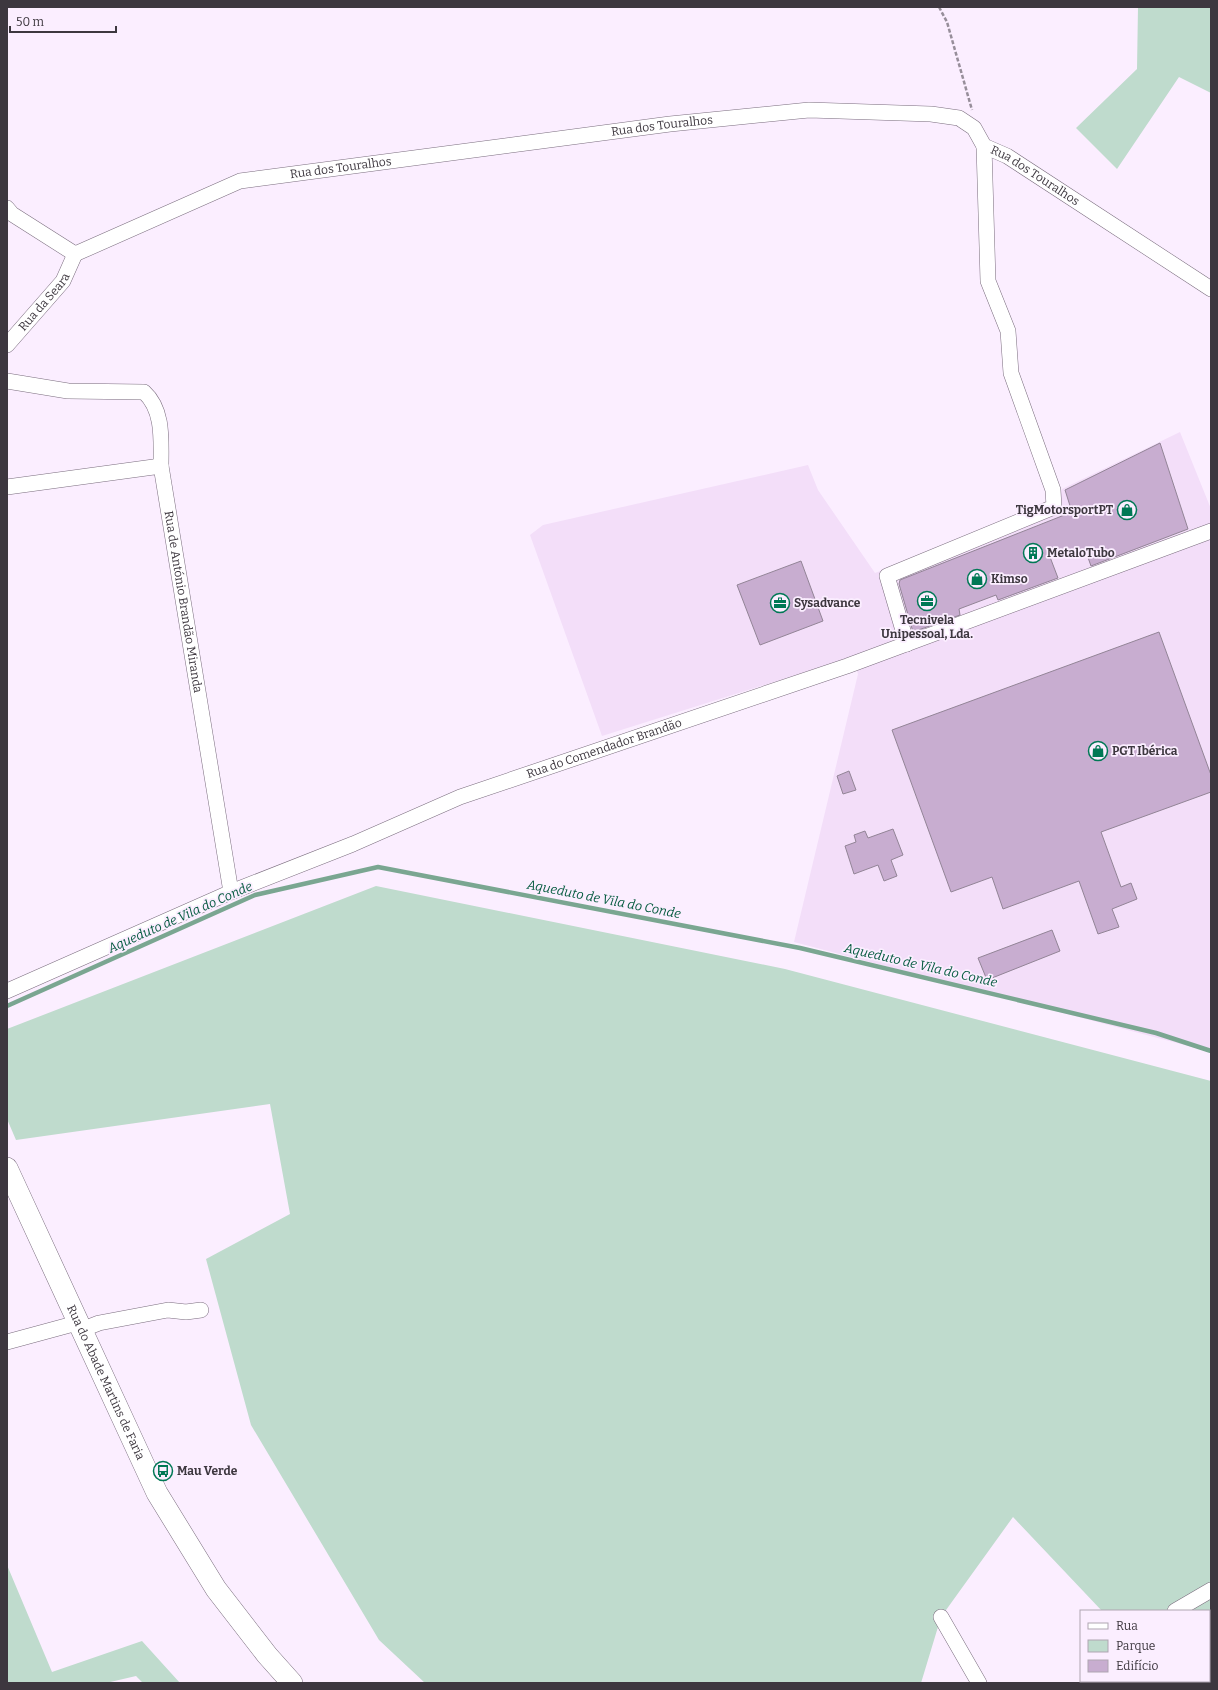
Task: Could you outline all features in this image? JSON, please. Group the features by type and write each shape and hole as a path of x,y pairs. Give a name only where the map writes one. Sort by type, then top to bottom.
{"street":[{"name":"Rua dos Touralhos","path":"75,254 240,182 670,124 810,110 931,114 959,118 974,128 984,146 1006,156 1211,289"},
{"path":"907,644 887,576 1054,507 1053,490 1011,373 1008,331 988,281 984,146"},
{"path":"7,208 12,214 75,254"},
{"name":"Rua da Seara","path":"7,345 63,281 75,254"},
{"name":"Rua de António Brandão Miranda","path":"7,382 68,391 144,392 152,399 160,423 161,466 231,892"},
{"path":"7,487 161,466"},
{"name":"Rua do Comendador Brandão","path":"7,991 231,892 352,844 460,797 847,666 1211,531"},
{"name":"Rua do Abade Martins de Faria","path":"7,1168 157,1494 216,1590 267,1655 292,1683"},
{"path":"7,1342 79,1326 168,1310 186,1312 201,1310"},
{"path":"1177,1610 1211,1590"},
{"path":"941,1617 979,1683"}],"path":[{"path":"939,7 947,22 972,108 969,125"}],"shaded area":[{"path":"1180,432 1211,509 1211,1052 794,942 858,674 853,657 602,736 530,535 543,525 808,465 818,490 875,573 1042,510 1062,489"}],"green space":[{"path":"1138,7 1211,7 1211,93 1179,77 1117,169 1076,128 1137,69"},
{"path":"376,886 785,969 1211,1081 1211,1683 1106,1683 1210,1682 1210,1610 1101,1610 1013,1517 941,1617 921,1683 425,1683 379,1640 251,1425 206,1259 290,1214 270,1104 16,1140 7,1119 7,1029"},
{"path":"7,1565 52,1672 142,1641 180,1683 143,1683 136,1676 106,1683 7,1683"}],"building":[{"path":"1160,443 1188,529 1091,566 1085,549 1050,557 1058,578 998,600 996,595 959,609 960,615 913,632 899,584 900,580 1072,512 1065,490"},
{"name":"Sysadvance","path":"801,561 823,621 760,645 737,585"},
{"path":"1159,632 1211,775 1211,792 1101,832 1121,887 1131,883 1137,899 1112,909 1119,927 1098,934 1079,881 1003,909 992,877 951,892 892,730"},
{"path":"849,771 856,790 843,794 837,776"},
{"path":"893,829 903,855 891,860 897,876 884,881 878,865 854,874 845,846 856,842 854,835 865,831 868,838"},
{"path":"1052,930 1060,951 987,980 978,958"}],"waterway":[{"name":"Aqueduto de Vila do Conde","path":"7,1006 255,895 378,867 800,948 1156,1033 1211,1051"}],"place":[{"name":"TigMotorsportPT","path":"1127,510"},
{"name":"MetaloTubo","path":"1033,553"},
{"name":"Kimso","path":"977,579"},
{"name":"Tecnivela Unipessoal, Lda.","path":"927,601"},
{"name":"Sysadvance","path":"780,603"},
{"name":"PGT Ibérica","path":"1098,751"},
{"name":"Mau Verde","path":"163,1471"}]}
